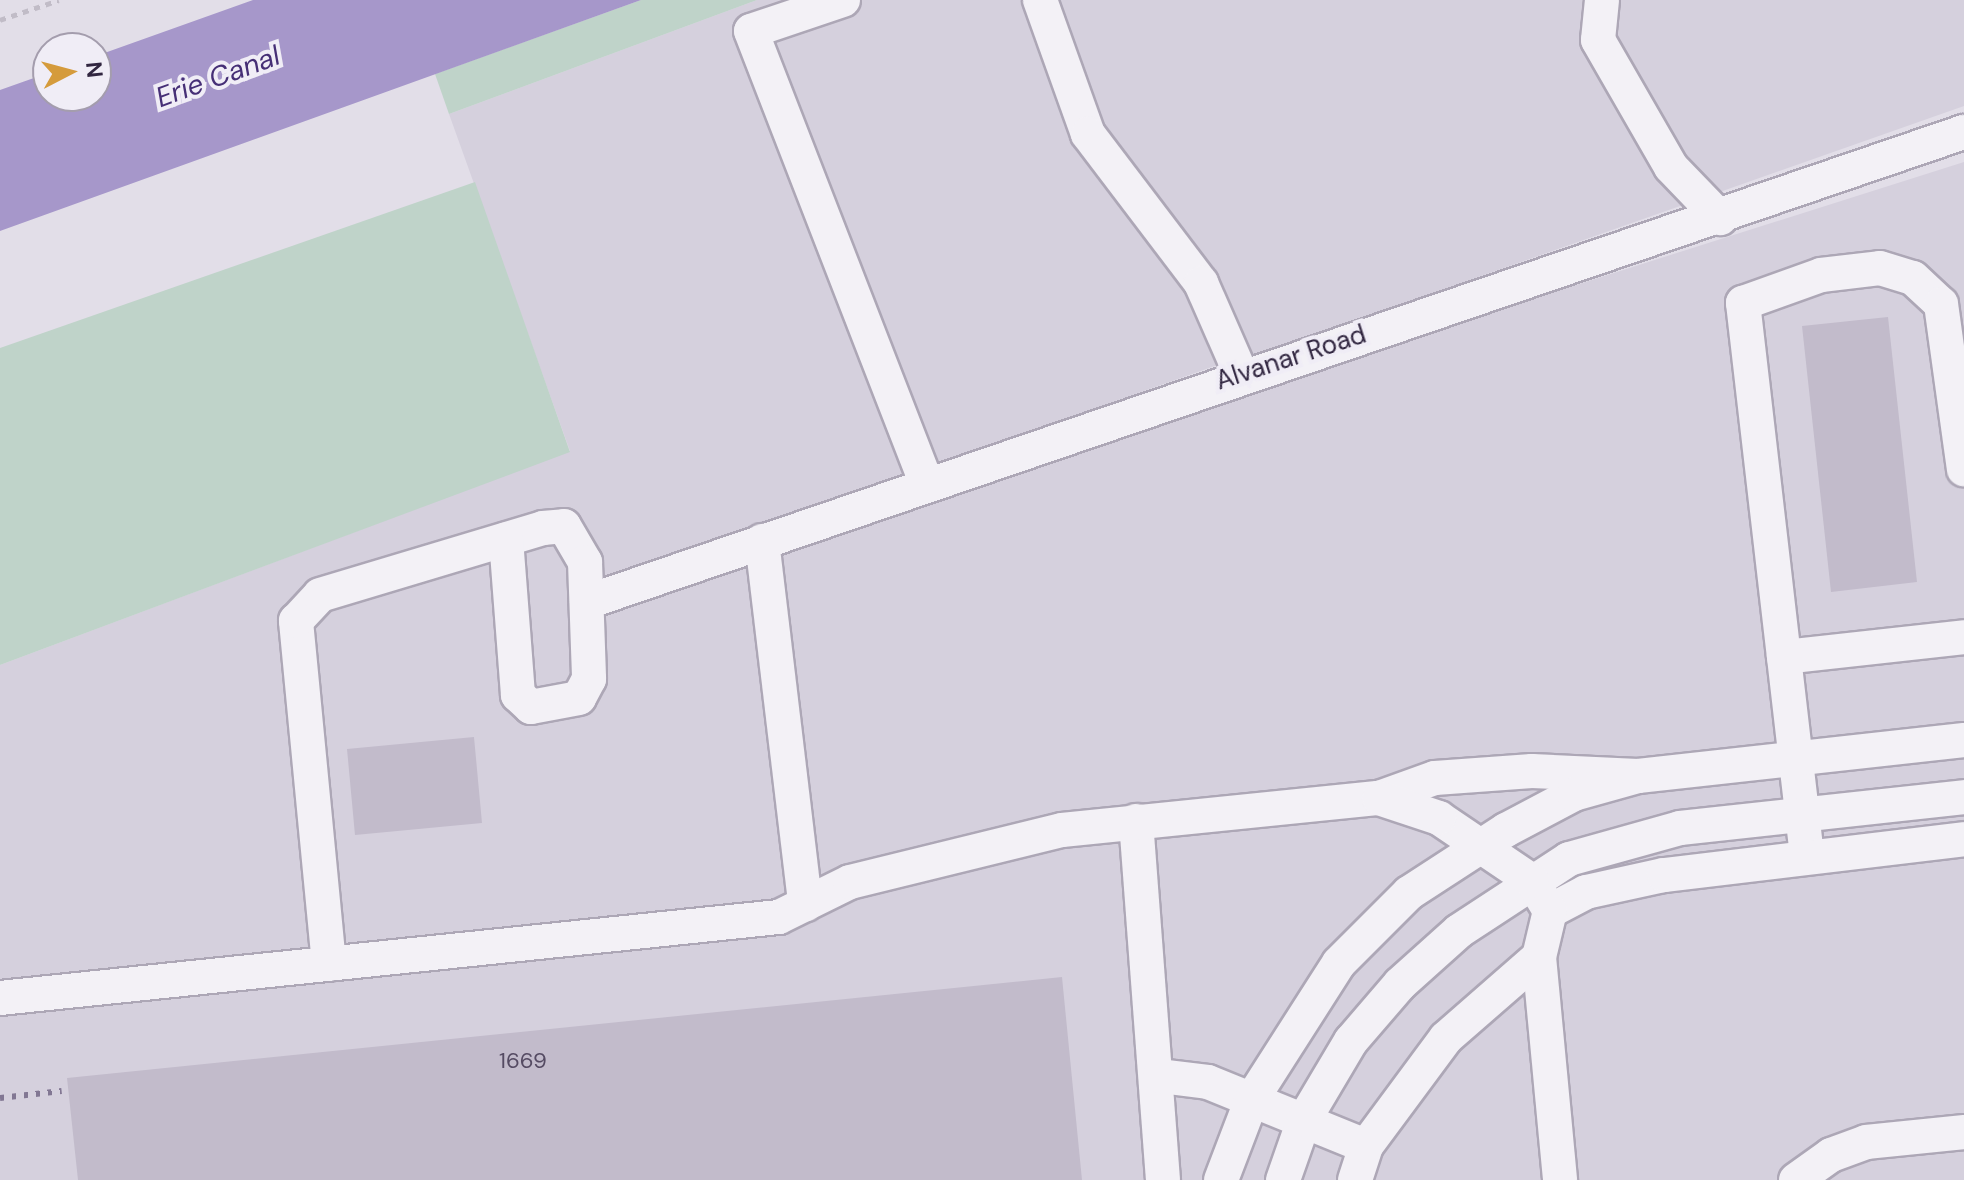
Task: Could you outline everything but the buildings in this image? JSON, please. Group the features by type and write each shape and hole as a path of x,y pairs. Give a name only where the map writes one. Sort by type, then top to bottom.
{"street":[{"path":"843,0 751,31 926,483"},
{"path":"1040,0 1088,134 1201,283 1241,374"},
{"path":"1602,0 1598,40 1671,167 1720,218"},
{"name":"Alvanar Road","path":"587,602 621,594 762,541 1241,374 1720,218 1964,132"},
{"path":"1807,856 1743,303 1821,275 1880,268 1913,278 1941,304 1964,469"},
{"path":"329,964 296,621 320,595 506,539 564,526 585,562 589,679 579,698 531,707 516,679 506,539"},
{"path":"762,541 805,904"},
{"path":"1784,657 1964,637"},
{"path":"0,998 779,917 850,882 1062,830 1379,798 1435,778 1532,771 1638,776 1964,740"},
{"path":"1221,1180 1252,1099 1339,963 1409,893 1481,847 1574,794 1638,776"},
{"path":"1283,1180 1304,1120 1351,1041 1400,984 1459,931 1569,859 1644,836 1964,797"},
{"path":"1379,798 1439,818 1532,881 1550,911 1539,957 1560,1180"},
{"path":"1136,821 1160,1076 1163,1180"},
{"path":"1550,911 1586,892 1632,882 1807,856 1964,839"},
{"path":"1355,1180 1366,1146 1446,1038 1539,957"},
{"path":"1160,1076 1252,1099 1366,1146"},
{"path":"1796,1180 1831,1155 1866,1142 1964,1132"}],"path":[{"path":"0,20 59,0"}],"shaded area":[{"path":"757,0 1964,0 1964,106 1453,286 1459,322 1964,162 1964,1180 0,1180 0,665 570,451 449,114","holes":["1226,362 1229,396 627,607 615,578"]}],"green space":[{"path":"641,0 757,0 449,114 435,74"},
{"path":"475,182 570,452 0,665 0,348"}],"water":[{"name":"Erie Canal","path":"253,0 641,0 0,231 0,90 32,79 32,112 112,112 112,50"}],"railway":[{"path":"0,1098 62,1091"}]}
